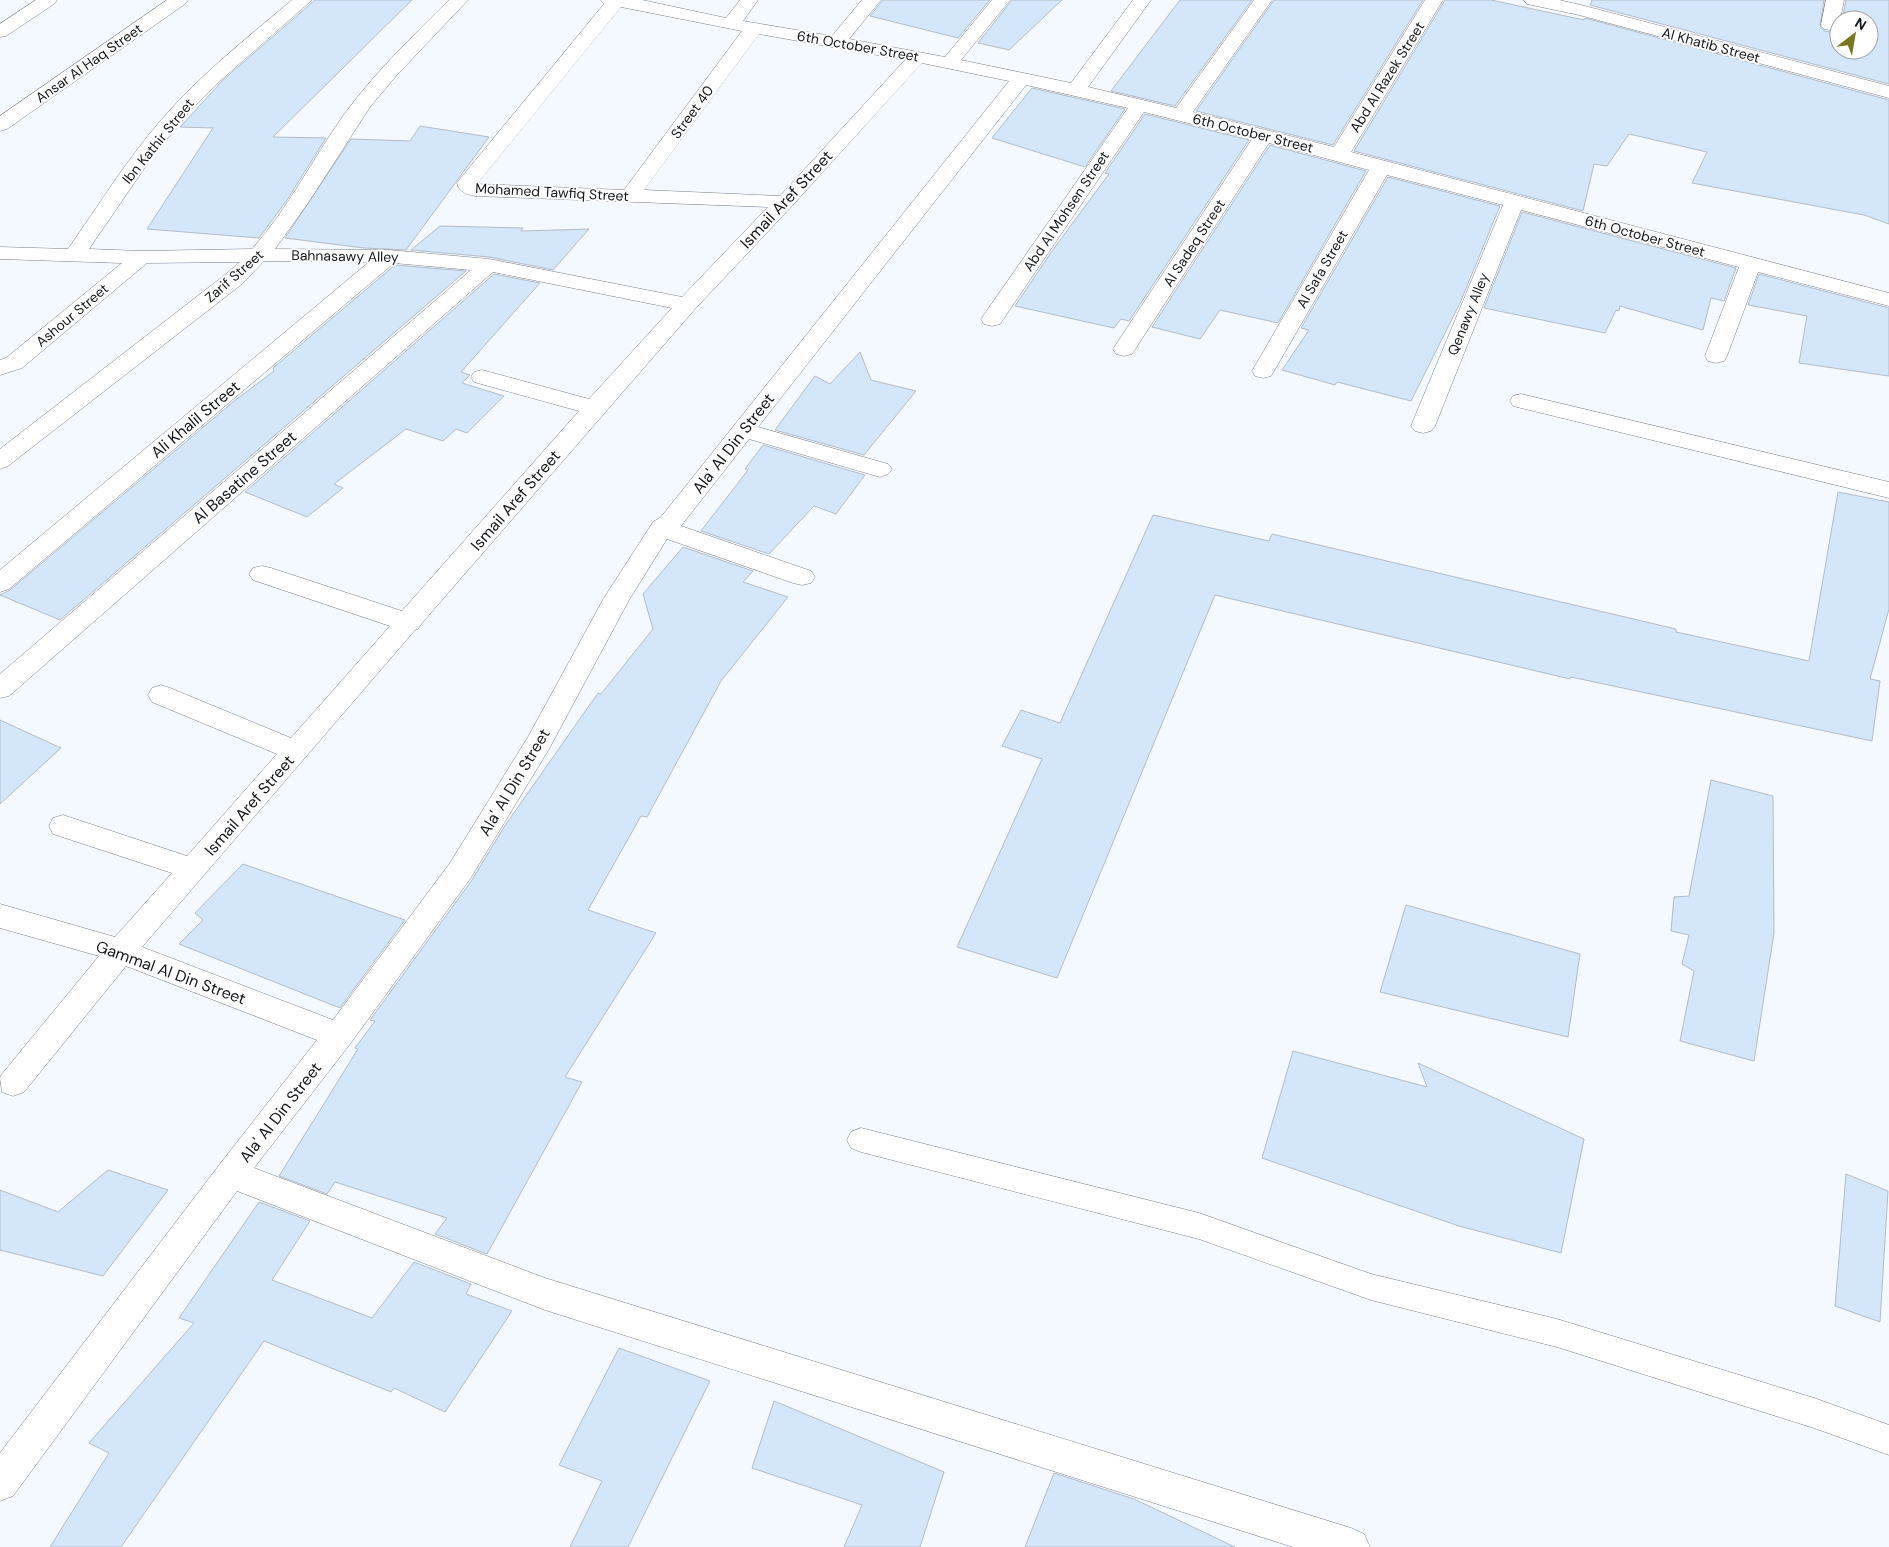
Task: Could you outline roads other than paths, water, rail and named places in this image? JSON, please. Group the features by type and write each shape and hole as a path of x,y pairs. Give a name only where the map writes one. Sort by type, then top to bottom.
{"street":[{"path":"0,32 48,0"},
{"name":"Ansar Al Haq Street","path":"0,125 179,0"},
{"name":"Ibn Kathir Street","path":"74,255 147,150 168,124 214,76 303,0"},
{"name":"Zarif Street","path":"0,461 234,279 260,254 352,118 381,81 458,0"},
{"name":"6th October Street","path":"614,0 731,24 950,62 1140,104 1264,136 1340,153 1380,167 1889,300"},
{"name":"Mohamed Tawfiq Street","path":"614,0 467,185 475,190 785,202"},
{"path":"731,24 749,0"},
{"path":"837,42 872,0"},
{"path":"950,62 1001,0"},
{"path":"1077,90 1142,0"},
{"path":"1181,115 1263,0"},
{"name":"Abd Al Razek Street","path":"1340,153 1434,0"},
{"name":"Al Khatib Street","path":"1533,0 1583,5 1889,92"},
{"name":"Street 40","path":"630,196 754,28"},
{"name":"Ismail Aref Street","path":"12,1083 121,951 409,623 594,408 687,304 785,202 918,57"},
{"name":"Ala' Al Din Street","path":"0,1483 460,871 539,742 617,598 662,528 670,523 1021,78"},
{"name":"Abd Al Mohsen Street","path":"992,319 1140,104"},
{"name":"Al Sadeq Street","path":"1124,348 1264,136"},
{"name":"Al Safa Street","path":"1263,371 1380,167"},
{"name":"Qenawy Alley","path":"1423,426 1514,202"},
{"name":"Bahnasawy Alley","path":"0,253 142,257 260,254 389,256 489,265 687,304"},
{"name":"Ali Khalil Street","path":"0,583 389,256"},
{"name":"Ashour Street","path":"0,368 14,363 142,257"},
{"path":"1716,356 1751,264"},
{"name":"Al Basatine Street","path":"0,689 489,265"},
{"path":"482,377 594,408"},
{"path":"1520,401 1889,490"},
{"path":"743,430 880,469"},
{"path":"662,528 802,577"},
{"path":"262,574 409,623"},
{"path":"160,695 296,751"},
{"path":"63,826 194,868"},
{"name":"Gammal Al Din Street","path":"0,916 121,951 338,1035"},
{"path":"232,1174 545,1294 1351,1547"}],"lane":[{"path":"861,1140 1199,1226 1370,1288 1557,1333 1814,1413 1889,1440"}]}
